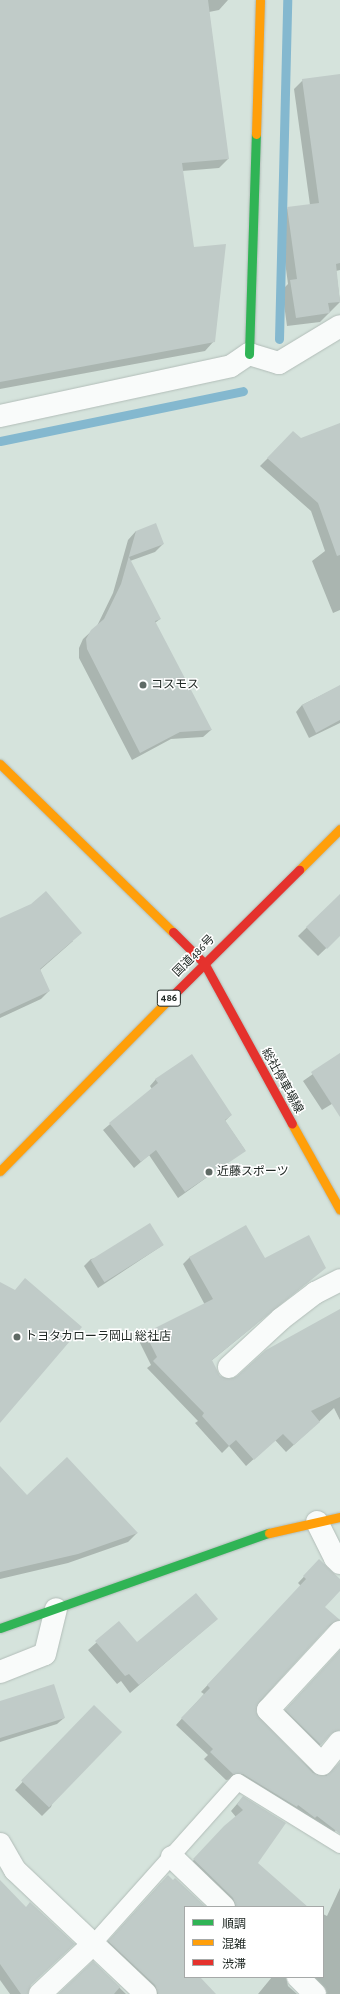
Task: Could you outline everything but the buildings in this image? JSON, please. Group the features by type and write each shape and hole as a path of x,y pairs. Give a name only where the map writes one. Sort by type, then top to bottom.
{"main road":[{"path":"249,354 260,0"},
{"name":"総社停車場線","path":"0,764 204,963 340,1210"},
{"name":"国道486号","path":"0,1171 204,963 340,829"},
{"path":"0,1628 56,1609 151,1572 274,1531 340,1517"}],"street":[{"path":"0,416 231,366 249,354 279,364 340,326"},
{"path":"229,1367 281,1319 315,1292 340,1280"},
{"path":"317,1522 335,1558 340,1563"},
{"path":"0,1672 45,1654 56,1609"},
{"path":"340,1632 268,1710 322,1764 340,1742"},
{"path":"0,1844 15,1870 146,1994"},
{"path":"172,1857 223,1906"},
{"path":"40,1994 93,1944"},
{"path":"299,1978 315,1994"}],"lane":[{"path":"93,1944 238,1782 340,1845"}],"waterway":[{"path":"279,339 287,0"},
{"path":"0,441 243,391"}],"traffic: fast":[{"path":"249,354 256,134"},
{"path":"0,1628 269,1533"}],"traffic: slow":[{"path":"256,134 260,0"},
{"path":"0,764 173,932"},
{"path":"299,870 340,829"},
{"path":"0,1171 168,1000"},
{"path":"292,1124 340,1210"},
{"path":"269,1533 340,1517"}],"traffic: jam":[{"path":"168,1000 299,870"},
{"path":"173,932 204,963 292,1124"}],"place":[{"name":"コスモス","path":"143,685"},
{"name":"近藤スポーツ","path":"209,1172"},
{"name":"トヨタカローラ岡山 総社店","path":"17,1337"}]}
